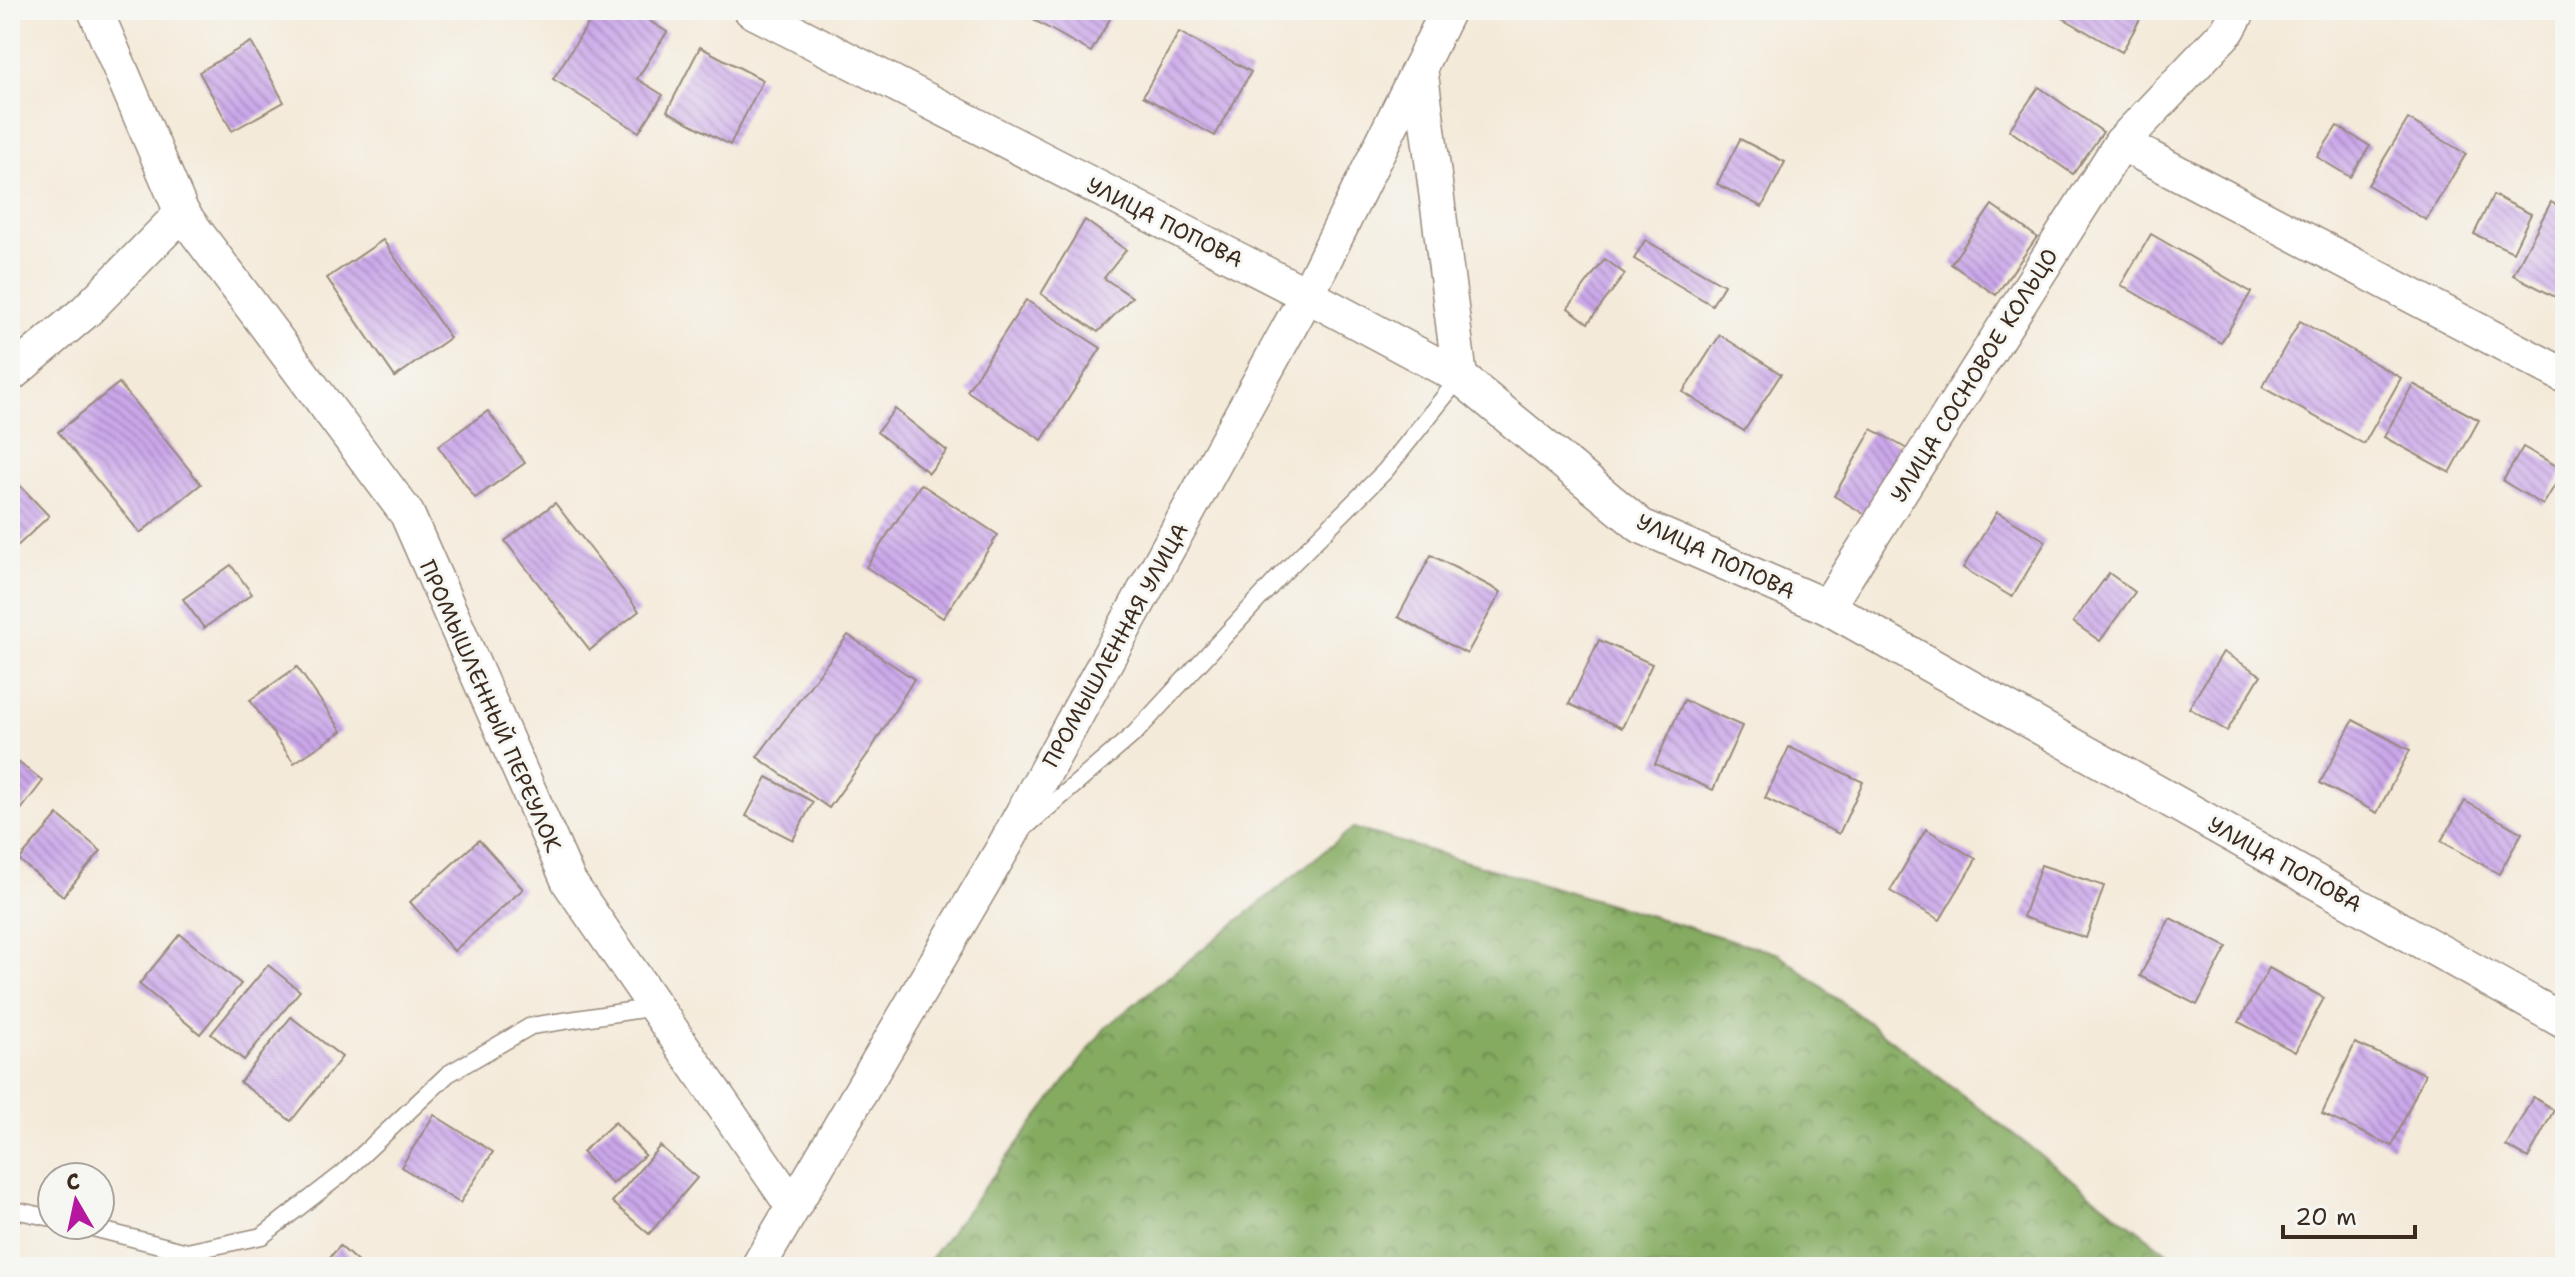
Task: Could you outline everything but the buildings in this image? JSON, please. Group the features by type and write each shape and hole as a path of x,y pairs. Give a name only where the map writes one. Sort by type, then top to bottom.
{"street":[{"name":"ПРОМЫШЛЕННЫЙ ПЕРЕУЛОК","path":"95,10 182,213 407,514 569,882 792,1205"},
{"name":"УЛИЦА ПОПОВА","path":"751,10 1307,295 1460,377 1641,526 1827,607 2565,1022"},
{"name":"ПРОМЫШЛЕННАЯ УЛИЦА","path":"758,1267 1005,845 1307,295 1448,10"},
{"name":"УЛИЦА СОСНОВОЕ КОЛЬЦО","path":"1827,607 2121,143 2228,30 2239,10"},
{"path":"1420,67 1460,377"},
{"path":"2121,143 2565,376"},
{"path":"10,375 86,311 182,213"}],"lane":[{"path":"1005,845 1135,733 1281,575 1385,471 1460,377"},
{"path":"116,1234 187,1252 262,1236 342,1174 448,1074 531,1026 655,1007"},
{"path":"10,1209 36,1215"}],"green space":[{"path":"1353,828 1779,954 2186,1267 924,1267 1106,1027"}]}
